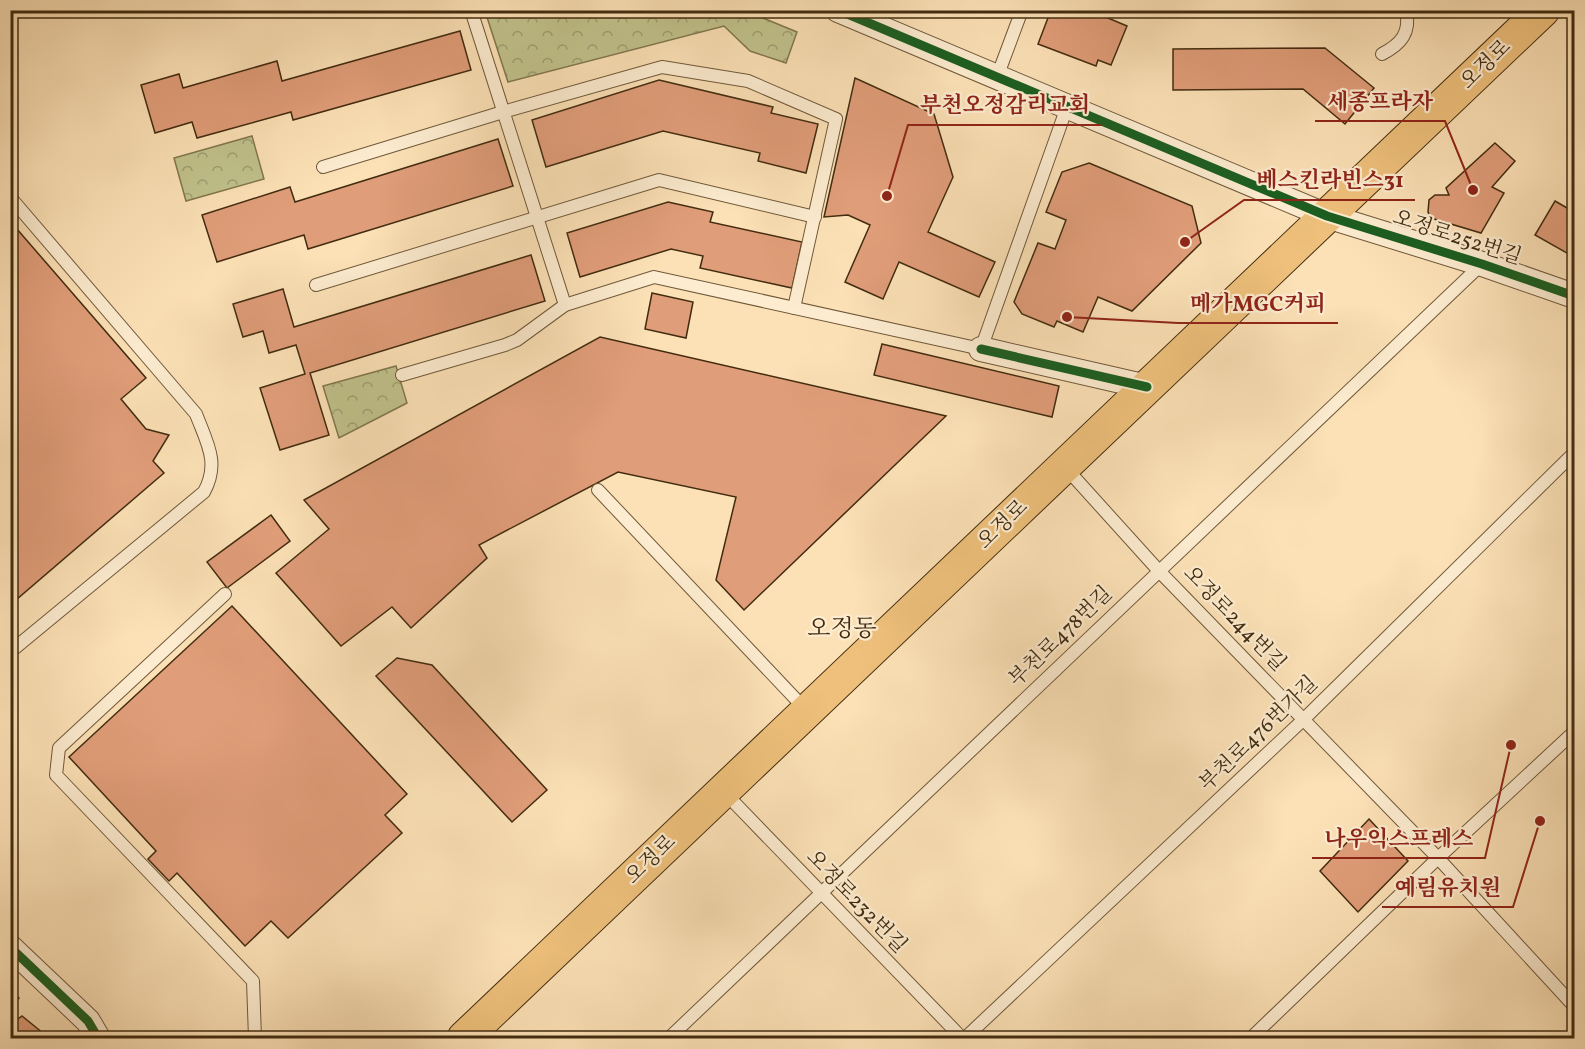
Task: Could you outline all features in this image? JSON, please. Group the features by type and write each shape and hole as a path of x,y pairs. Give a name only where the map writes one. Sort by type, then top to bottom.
{"main road":[{"name":"오정로","path":"464,1038 1543,10"}],"street":[{"name":"오정로252번길","path":"838,10 1328,216 1575,296"},
{"path":"981,349 1148,387"},
{"path":"10,947 88,1021 98,1038"}],"lane":[{"path":"471,10 565,305"},
{"path":"997,77 1022,10"},
{"path":"1382,54 1395,47 1408,28 1406,10"},
{"path":"323,167 503,112 662,67 748,81 836,119 794,308"},
{"path":"402,375 505,345 517,340 565,305 654,277 981,349 1066,107"},
{"path":"316,285 658,180 814,217"},
{"path":"10,197 196,414 212,455 212,469 210,481 204,492 10,652"},
{"name":"부천로478번길","path":"669,1038 1482,264"},
{"name":"부천로476번가길","path":"963,1038 1305,719 1575,453"},
{"name":"오정로244번길","path":"1065,466 1159,571 1438,858 1575,1006"},
{"path":"598,490 807,711"},
{"path":"225,594 59,748 56,775 253,981 255,1038"},
{"path":"1251,1038 1438,858 1575,732"},
{"name":"오정로232번길","path":"723,791 963,1038"}],"green space":[{"path":"485,11 746,11 797,32 786,63 750,51 724,26 508,82"},
{"path":"252,136 264,179 186,201 174,158"},
{"path":"396,366 407,403 339,438 323,386"}],"building":[{"path":"1051,10 1089,10 1127,26 1111,65 1098,60 1096,66 1038,44"},
{"path":"460,31 471,70 293,120 291,112 197,138 192,122 155,133 141,85 179,74 183,88 277,61 282,81"},
{"path":"1325,48 1374,88 1345,124 1303,89 1173,90 1173,49"},
{"path":"855,78 934,114 953,177 928,232 995,262 979,297 899,262 883,299 845,282 870,225 848,215 824,217"},
{"path":"659,80 773,107 771,113 818,124 806,173 758,161 760,153 663,131 546,167 532,120"},
{"path":"498,139 513,186 308,249 304,235 217,262 202,215 290,187 295,202"},
{"path":"1495,143 1515,161 1492,187 1504,193 1481,233 1431,218 1428,212 1429,200 1435,195 1449,195 1446,188"},
{"path":"1089,163 1192,206 1201,243 1132,311 1098,297 1083,332 1057,321 1054,327 1022,314 1014,302 1038,243 1055,249 1066,220 1046,212 1062,172"},
{"path":"1555,201 1574,212 1574,257 1535,235"},
{"path":"668,202 713,212 710,222 802,242 792,288 700,268 703,256 671,249 580,277 567,233"},
{"path":"10,221 146,378 121,399 146,429 169,435 153,461 164,473 10,605"},
{"path":"531,255 545,301 310,373 329,435 280,450 260,388 305,374 296,345 269,353 263,331 243,337 233,304 283,289 294,327"},
{"path":"652,293 693,302 686,338 645,329"},
{"path":"600,337 946,416 744,610 716,580 736,497 618,472 479,545 487,558 411,628 392,607 341,646 276,573 329,529 304,500"},
{"path":"882,344 1059,386 1052,417 874,375"},
{"path":"271,515 290,541 227,588 207,562"},
{"path":"232,606 407,794 385,815 402,833 288,938 271,921 245,946 177,873 169,881 148,859 156,851 69,757"},
{"path":"397,658 432,665 547,790 512,822 376,676"},
{"path":"1369,819 1408,861 1358,912 1320,871"},
{"path":"10,990 19,998 10,1009"},
{"path":"22,1016 49,1038 10,1038 10,1025"}],"cycle path":[{"path":"838,10 1327,216 1482,264 1574,296"},
{"path":"981,349 1147,387"},
{"path":"10,947 88,1021 98,1038"}],"place":[{"name":"세종프라자","path":"1473,190"},
{"name":"부천오정감리교회","path":"887,196"},
{"name":"베스킨라빈스31","path":"1185,242"},
{"name":"메가MGC커피","path":"1067,317"},
{"name":"나우익스프레스","path":"1511,745"},
{"name":"예림유치원","path":"1540,821"}],"district":[{"name":"오정동","path":"842,630"}]}
